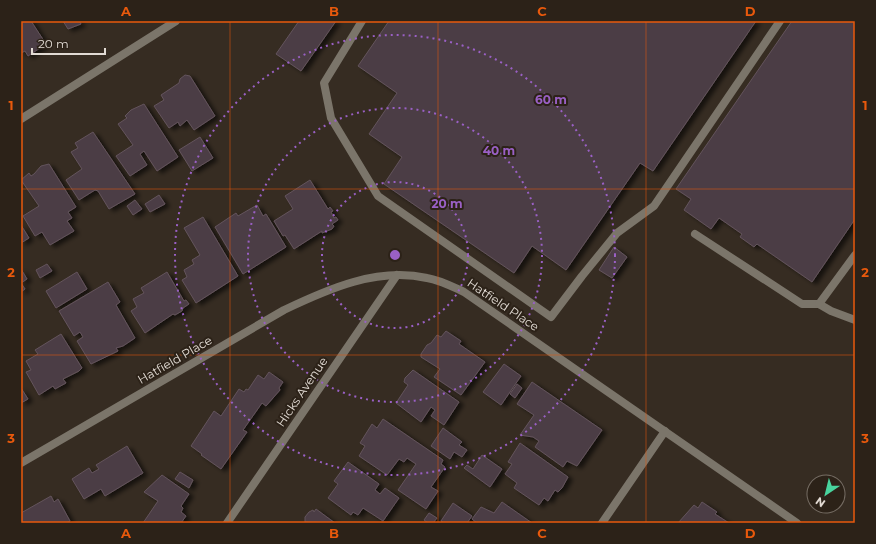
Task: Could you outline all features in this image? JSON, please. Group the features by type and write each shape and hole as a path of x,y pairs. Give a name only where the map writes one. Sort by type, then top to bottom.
{"street":[{"path":"21,119 176,21"},
{"path":"362,21 324,83 331,118 378,196 551,318 582,276 617,233 654,206 780,21"},
{"path":"695,234 802,304 819,304 831,311 855,320"},
{"path":"819,304 855,255"},
{"name":"Hatfield Place","path":"21,463 284,310 320,293 360,280 397,275 428,278 464,292 797,523"},
{"name":"Hicks Avenue","path":"227,523 397,275"},
{"path":"602,523 665,431"}],"building":[{"path":"21,21 31,21 46,44 28,56 25,51 21,53"},
{"path":"63,21 79,21 81,24 68,29"},
{"path":"299,21 336,21 301,71 276,54"},
{"path":"389,21 756,21 653,171 640,163 566,270 532,246 514,273 384,184 402,157 369,134 397,93 358,66"},
{"path":"792,21 855,21 855,219 812,282 757,244 754,247 740,237 742,234 719,218 711,229 684,210 691,199 676,189"},
{"path":"185,75 190,76 215,116 194,130 187,120 180,126 178,122 169,128 154,106 164,100 161,95 179,83 180,79"},
{"path":"144,104 178,157 157,171 144,151 140,154 147,165 130,176 116,156 133,145 118,124 127,118 125,116 131,110"},
{"path":"93,132 135,194 109,209 98,191 95,190 79,200 66,180 82,169 71,152 78,148 75,143"},
{"path":"200,137 213,158 192,171 179,150"},
{"path":"49,164 76,207 68,212 72,218 67,221 74,231 50,245 42,232 35,236 23,216 39,206 21,180 29,173 31,176 34,174 41,166"},
{"path":"310,180 328,209 330,207 333,211 331,212 334,218 336,217 338,220 332,224 334,226 332,229 322,233 322,231 294,249 285,235 283,236 274,221 293,209 285,196"},
{"path":"159,195 165,204 150,212 145,204"},
{"path":"135,200 142,209 133,215 127,206"},
{"path":"257,205 263,216 266,214 286,247 243,274 215,227 236,213 238,216"},
{"path":"203,217 238,276 196,303 182,280 187,277 184,270 194,264 192,260 200,255 184,228"},
{"path":"21,225 29,238 21,243"},
{"path":"614,247 627,257 612,278 599,270"},
{"path":"47,264 52,271 40,278 36,270"},
{"path":"21,269 27,279 21,283"},
{"path":"77,272 87,289 56,308 46,291"},
{"path":"167,272 184,301 186,300 189,304 183,308 182,311 175,315 173,314 145,333 131,311 137,307 133,299 144,293 141,288"},
{"path":"108,282 120,302 116,305 135,338 123,346 116,348 118,351 91,364 77,341 83,337 80,332 74,336 59,311"},
{"path":"21,283 25,289 21,292"},
{"path":"446,331 461,341 459,344 485,362 461,395 434,377 440,369 421,357 421,354 427,345 431,343 437,335 441,337"},
{"path":"61,334 82,368 63,379 66,383 55,389 53,386 39,395 26,372 31,370 26,361 38,354 35,350"},
{"path":"504,364 521,376 501,405 483,392"},
{"path":"413,370 459,402 444,425 431,416 435,410 431,407 421,422 396,403 408,385 404,382 405,378"},
{"path":"269,372 283,382 279,388 280,390 266,406 262,403 243,430 247,432 221,469 191,446 214,411 221,416 239,389 244,392 246,389 248,390 258,375 264,379"},
{"path":"532,382 602,430 577,466 567,461 563,467 535,447 539,441 533,437 520,435 534,415 517,404"},
{"path":"517,384 522,388 515,398 510,394"},
{"path":"21,388 28,399 21,403"},
{"path":"383,419 443,460 441,464 445,467 431,487 438,491 426,509 398,490 416,464 407,458 404,462 399,459 387,475 359,456 365,446 360,443 372,424 377,428"},
{"path":"443,428 462,442 459,445 467,450 462,457 454,452 450,459 431,446"},
{"path":"520,443 568,477 558,492 555,490 548,501 544,498 539,505 514,488 517,483 505,474 512,464 508,462"},
{"path":"127,446 143,473 105,496 101,489 84,499 72,479 89,468 92,473 99,469 96,465"},
{"path":"482,455 502,469 490,487 464,468 467,465 473,469"},
{"path":"348,462 379,484 375,490 380,494 385,488 399,498 383,521 363,508 358,515 353,512 351,515 328,498 338,484 334,481"},
{"path":"180,472 193,480 189,488 175,479"},
{"path":"162,475 189,494 181,506 183,508 181,512 186,516 181,523 143,523 158,501 144,492"},
{"path":"51,496 54,502 58,499 70,521 66,523 21,523 21,513"},
{"path":"502,502 532,523 477,523 472,519 481,507 494,513"},
{"path":"702,502 717,512 715,514 729,523 678,523 694,505 698,508"},
{"path":"453,503 472,516 467,523 444,523 441,521"},
{"path":"316,509 335,523 305,522 305,517 309,512 313,510 314,512"},
{"path":"429,513 437,518 433,523 428,523 424,520"}]}
